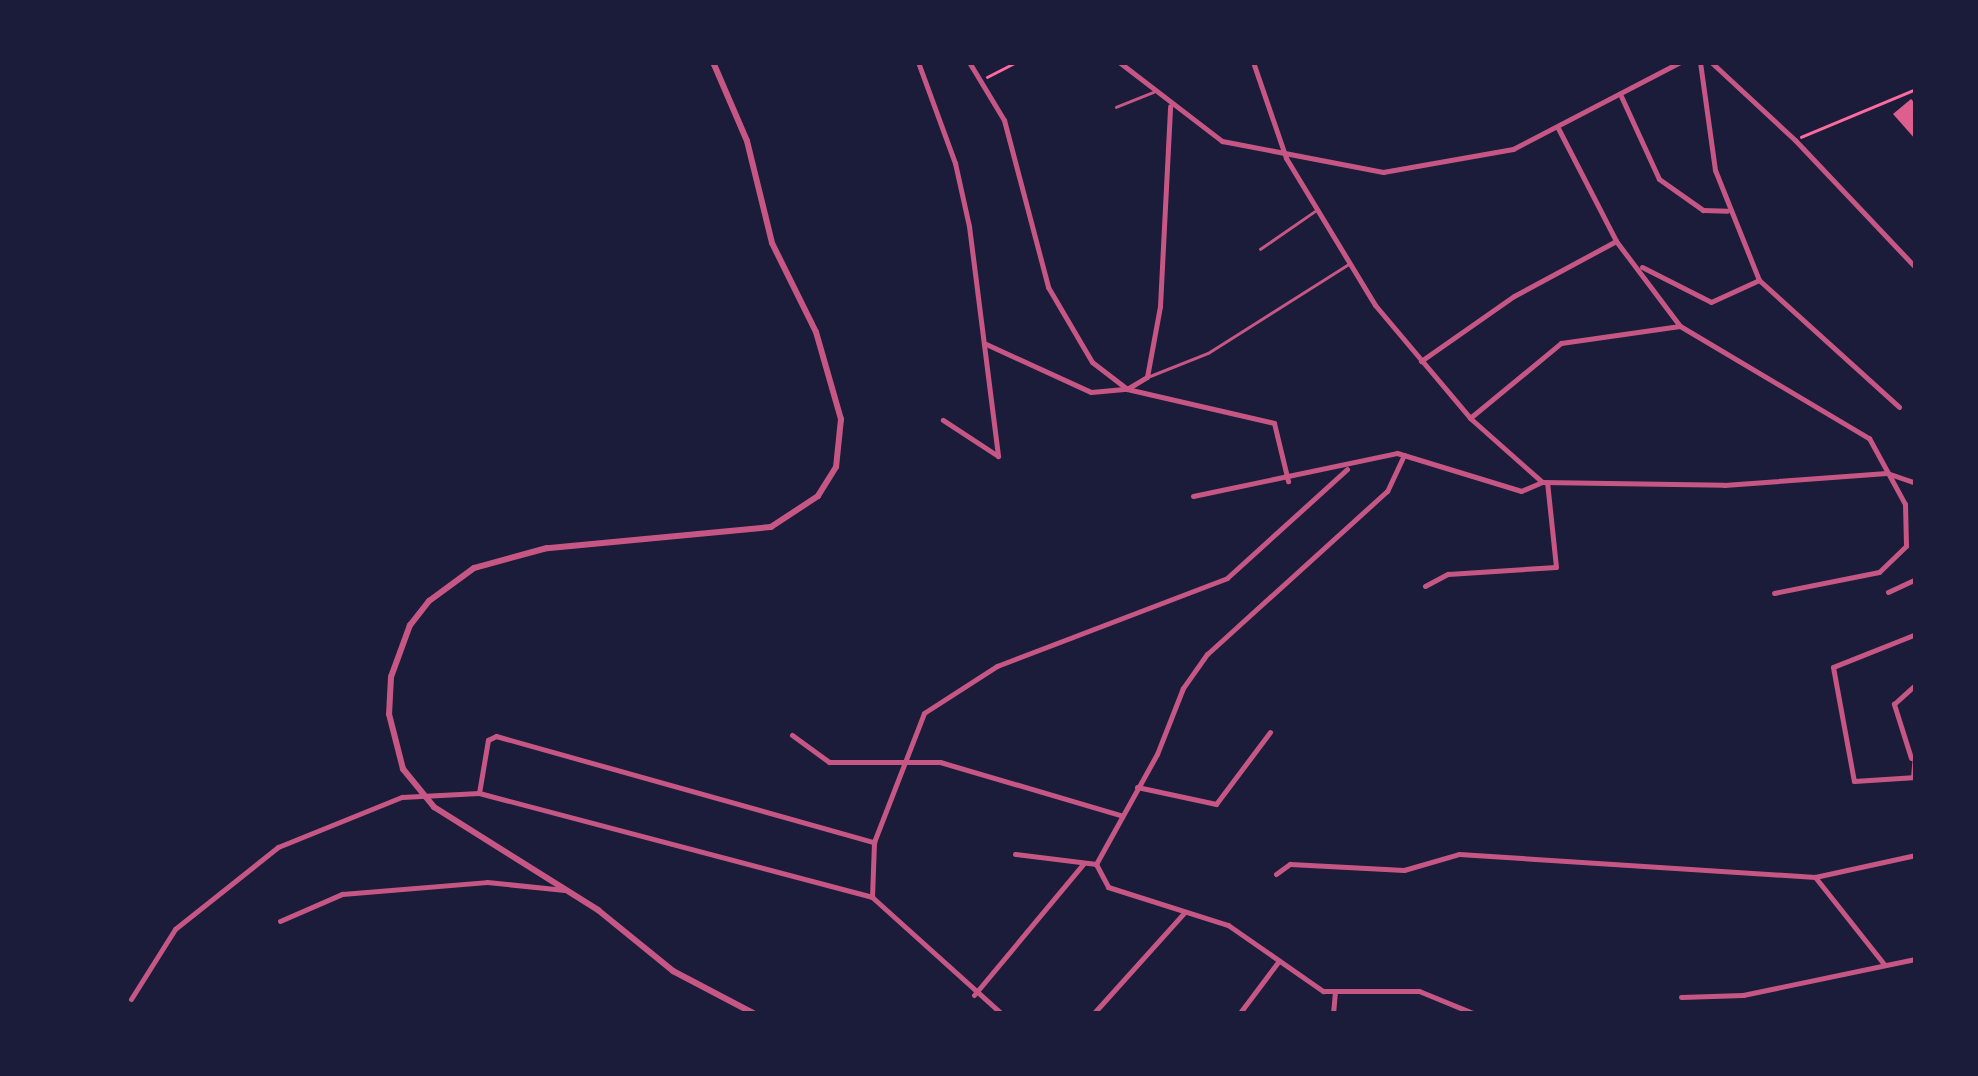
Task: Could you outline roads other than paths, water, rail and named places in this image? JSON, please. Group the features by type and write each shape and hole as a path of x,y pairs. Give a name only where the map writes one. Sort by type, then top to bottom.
{"street":[{"path":"712,62 747,140 772,243 816,332 841,419 836,467 818,496 771,527 525,552 474,568 440,591 404,636 389,692 397,756 420,796 466,832 568,890 672,971 756,1014"},
{"path":"918,62 955,163 986,344 998,456 943,420"},
{"path":"969,62 1004,120 1048,287 1066,325 1092,362 1127,390"},
{"path":"1119,62 1170,106 1222,140 1286,158 1382,172 1513,149 1680,62"},
{"path":"1253,62 1286,158 1349,264 1420,361 1470,418 1544,482 1556,567 1448,574 1425,586"},
{"path":"1700,62 1714,170 1727,211 1759,280 1898,406"},
{"path":"1711,62 1795,140 1916,268"},
{"path":"1621,96 1659,178 1678,198 1703,210 1727,211"},
{"path":"1127,390 1147,376 1160,306 1170,106"},
{"path":"1558,128 1616,241 1640,266 1680,326 1869,438 1909,514 1906,546 1878,572 1774,593"},
{"path":"1420,361 1514,296 1616,241"},
{"path":"1640,266 1711,302 1759,280"},
{"path":"1470,418 1561,343 1680,326"},
{"path":"986,344 1078,388 1127,390 1274,423 1288,481"},
{"path":"1194,496 1288,481 1404,455 1514,490 1544,482 1724,485 1887,473 1916,483"},
{"path":"1404,455 1388,491 1207,654 1183,688 1137,788 1096,864 1100,877 1123,894 1228,925 1278,962 1335,993 1419,992 1475,1014"},
{"path":"872,898 874,842 902,761 924,713 996,666 1226,578 1330,490 1348,466"},
{"path":"1888,592 1916,580"},
{"path":"1916,634 1882,652 1834,664 1856,784 1914,777 1894,704 1916,684"},
{"path":"1137,788 1220,802 1270,732"},
{"path":"792,734 829,762 940,762 1120,815"},
{"path":"479,793 488,740 496,736 874,842"},
{"path":"1911,758 1916,744"},
{"path":"131,999 176,929 278,847 376,804 420,796 479,793 872,898 974,995 1002,1014"},
{"path":"1015,854 1096,864"},
{"path":"1276,874 1290,864 1404,870 1459,854 1815,877 1916,855"},
{"path":"974,995 1083,864"},
{"path":"1815,877 1884,964"},
{"path":"280,921 342,894 487,882 568,890"},
{"path":"1094,1014 1186,911"},
{"path":"1681,997 1743,995 1916,958"},
{"path":"1239,1014 1278,962"},
{"path":"1333,1014 1335,993"}],"lane":[{"path":"1116,107 1154,91"},
{"path":"1260,249 1315,211"},
{"path":"1147,376 1208,353 1349,264"}]}
